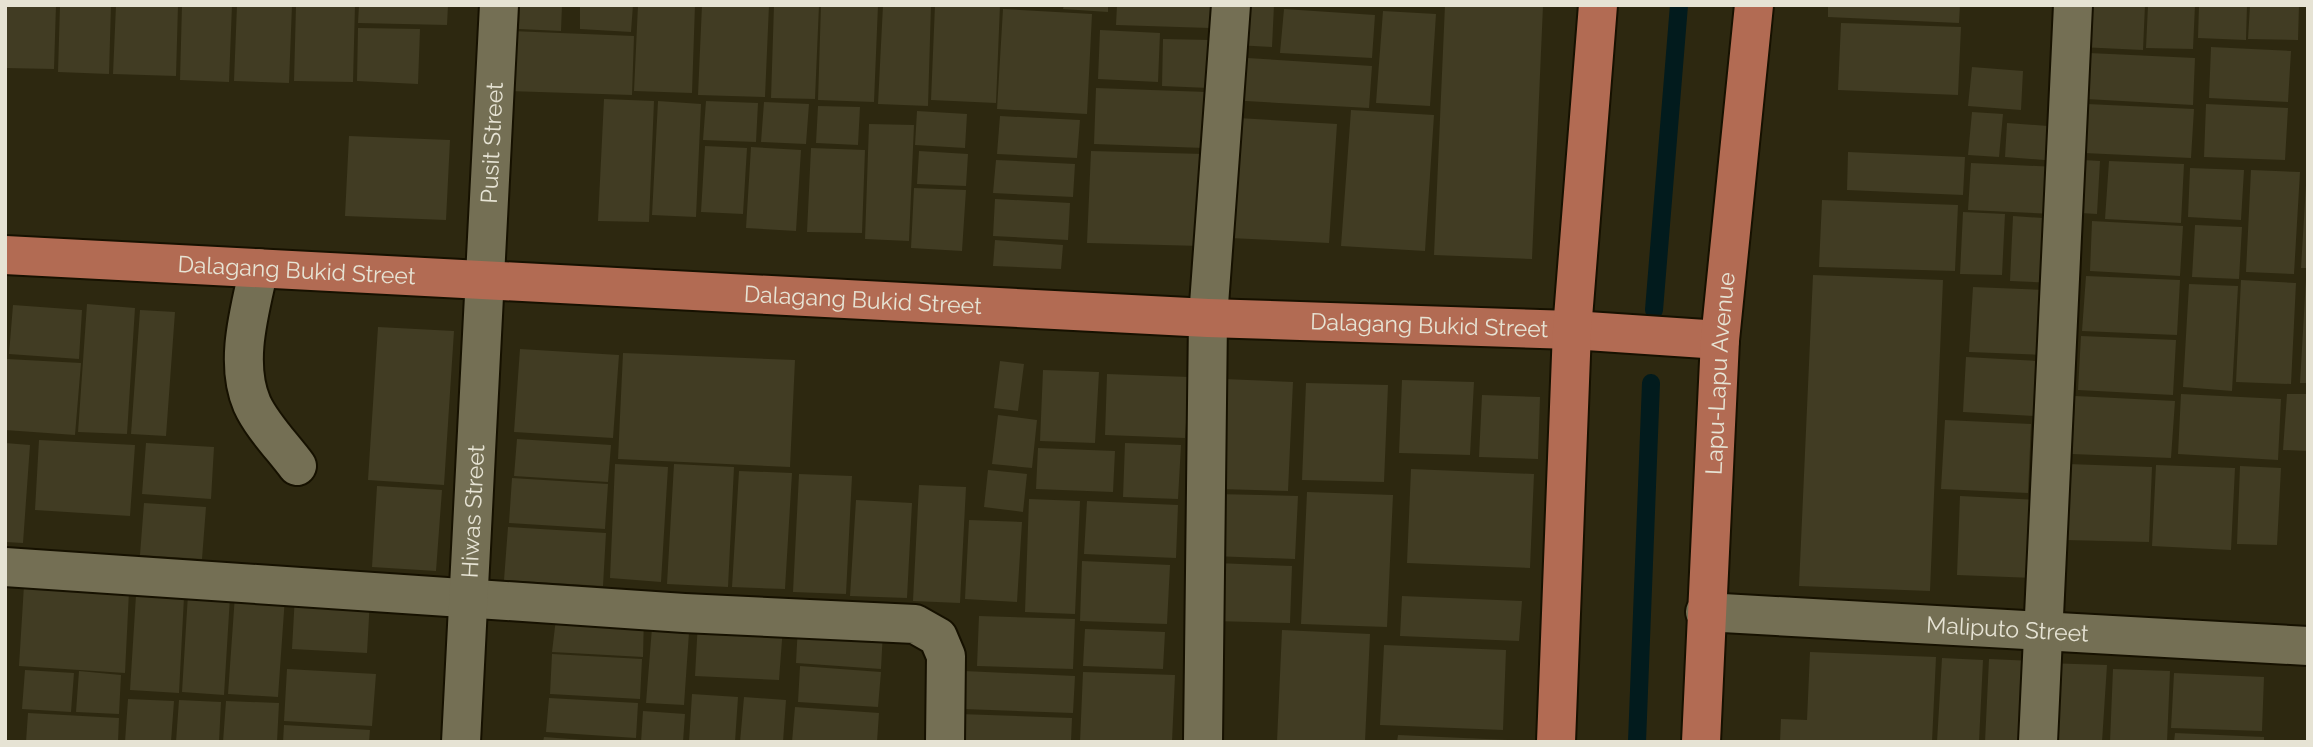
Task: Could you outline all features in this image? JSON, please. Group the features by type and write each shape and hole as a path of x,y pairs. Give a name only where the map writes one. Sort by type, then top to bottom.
{"main road":[{"path":"1556,742 1572,330 1598,5"},
{"name":"Lapu-Lapu Avenue","path":"1701,742 1705,612 1720,340 1754,5"},
{"name":"Dalagang Bukid Street","path":"5,255 1208,318 1572,330 1720,340"}],"street":[{"name":"Pusit Street","path":"484,281 499,5"},
{"path":"1203,742 1208,318 1231,5"},
{"path":"2038,742 2073,5"},
{"path":"259,268 246,331 244,370 252,404 298,466"},
{"name":"Hiwas Street","path":"461,742 484,281"},
{"path":"5,567 684,613 915,624 938,637 946,656 945,742"},
{"name":"Maliputo Street","path":"1705,612 2308,646"}],"building":[{"path":"5,5 56,5 54,69 5,68"},
{"path":"60,5 111,5 109,74 58,72"},
{"path":"116,5 178,5 176,76 113,74"},
{"path":"182,5 232,5 229,82 180,80"},
{"path":"237,5 292,5 289,83 234,81"},
{"path":"296,5 355,5 353,82 294,81"},
{"path":"359,5 448,5 447,25 358,23"},
{"path":"520,5 562,5 561,31 519,29"},
{"path":"580,5 633,5 631,32 580,29"},
{"path":"638,5 695,5 692,93 634,91"},
{"path":"702,5 769,5 765,97 698,95"},
{"path":"774,5 819,5 815,99 771,98"},
{"path":"821,5 878,5 874,102 818,100"},
{"path":"883,5 931,5 928,106 878,104"},
{"path":"935,5 1000,5 996,103 931,100"},
{"path":"1064,5 1108,5 1108,12 1063,9"},
{"path":"1117,5 1210,5 1210,28 1116,25"},
{"path":"1237,5 1274,5 1272,47 1235,45"},
{"path":"1445,5 1543,6 1532,259 1434,255"},
{"path":"1828,5 1960,5 1959,23 1828,17"},
{"path":"2082,5 2145,5 2143,50 2080,47"},
{"path":"2148,5 2195,5 2193,49 2146,48"},
{"path":"2199,5 2247,5 2246,40 2198,38"},
{"path":"2250,5 2299,5 2298,40 2248,39"},
{"path":"1003,9 1092,14 1087,114 997,109"},
{"path":"1284,9 1375,15 1372,58 1280,53"},
{"path":"1383,11 1436,14 1430,106 1376,103"},
{"path":"1841,23 1961,27 1958,95 1838,90"},
{"path":"358,28 420,29 418,84 357,81"},
{"path":"1100,30 1160,33 1158,82 1098,79"},
{"path":"511,31 634,36 632,95 508,91"},
{"path":"1163,39 1211,40 1209,88 1162,86"},
{"path":"2211,47 2291,51 2288,102 2209,98"},
{"path":"2089,53 2195,58 2193,105 2086,99"},
{"path":"1231,57 1372,66 1369,108 1228,100"},
{"path":"1972,67 2023,71 2021,110 1968,106"},
{"path":"1096,88 1207,92 1204,148 1094,144"},
{"path":"604,99 654,101 649,222 598,221"},
{"path":"658,101 701,104 696,217 652,215"},
{"path":"706,101 758,103 756,142 703,140"},
{"path":"764,102 809,104 806,144 761,142"},
{"path":"2087,104 2194,109 2191,158 2084,153"},
{"path":"2206,104 2288,108 2285,160 2204,157"},
{"path":"818,106 860,107 858,145 816,143"},
{"path":"1351,110 1434,115 1425,251 1341,246"},
{"path":"917,111 967,114 965,148 915,145"},
{"path":"1972,112 2003,114 1999,157 1968,155"},
{"path":"1000,116 1080,120 1077,158 997,154"},
{"path":"1238,118 1337,124 1329,243 1230,238"},
{"path":"2007,123 2061,127 2057,161 2005,157"},
{"path":"869,124 914,125 909,241 865,239"},
{"path":"349,136 450,140 446,220 345,216"},
{"path":"705,146 747,148 743,214 701,212"},
{"path":"751,147 801,150 796,231 746,228"},
{"path":"811,148 865,150 862,233 807,232"},
{"path":"919,151 968,154 966,186 917,184"},
{"path":"1091,151 1204,154 1201,246 1087,243"},
{"path":"1848,152 1965,157 1963,195 1847,190"},
{"path":"2066,159 2100,161 2097,214 2064,212"},
{"path":"996,160 1075,164 1073,197 993,193"},
{"path":"2109,161 2184,164 2181,223 2105,219"},
{"path":"1971,163 2056,167 2053,214 1968,210"},
{"path":"2190,168 2244,170 2241,220 2188,217"},
{"path":"2251,170 2300,172 2294,274 2246,272"},
{"path":"2306,185 2308,268 2301,268"},
{"path":"914,188 966,190 962,251 911,248"},
{"path":"995,199 1070,203 1068,240 993,236"},
{"path":"1822,200 1958,205 1955,271 1819,267"},
{"path":"1963,212 2005,214 2002,275 1960,274"},
{"path":"2013,216 2058,219 2055,283 2010,281"},
{"path":"2092,221 2183,226 2180,276 2090,271"},
{"path":"2195,225 2242,227 2239,279 2192,277"},
{"path":"995,240 1063,245 1061,269 993,266"},
{"path":"1813,275 1943,280 1930,591 1799,586"},
{"path":"2086,276 2180,280 2177,335 2082,331"},
{"path":"2306,279 2308,383 2300,383"},
{"path":"2241,280 2296,283 2291,384 2236,382"},
{"path":"2189,284 2238,286 2232,391 2183,387"},
{"path":"1973,287 2047,290 2044,355 1969,352"},
{"path":"87,304 135,308 127,434 78,432"},
{"path":"13,305 82,310 79,359 9,354"},
{"path":"140,310 175,312 166,436 131,434"},
{"path":"378,327 454,331 444,485 368,480"},
{"path":"2081,336 2176,340 2173,395 2078,390"},
{"path":"520,349 619,355 613,438 514,432"},
{"path":"623,353 795,360 790,467 618,459"},
{"path":"1966,357 2037,361 2035,416 1963,412"},
{"path":"7,359 81,363 75,435 5,430"},
{"path":"1000,361 1024,364 1018,411 994,408"},
{"path":"1043,370 1099,372 1095,443 1040,441"},
{"path":"1107,374 1189,377 1185,438 1105,435"},
{"path":"1224,379 1293,382 1288,491 1219,489"},
{"path":"1402,380 1474,382 1470,455 1399,453"},
{"path":"1306,383 1388,385 1384,482 1302,480"},
{"path":"2181,394 2281,399 2278,460 2178,454"},
{"path":"2287,394 2308,394 2308,451 2283,450"},
{"path":"1482,395 1540,397 1538,459 1479,457"},
{"path":"2075,396 2175,401 2171,458 2072,454"},
{"path":"998,415 1037,420 1032,468 992,464"},
{"path":"1945,420 2031,424 2028,493 1941,489"},
{"path":"517,439 611,445 608,482 514,476"},
{"path":"39,440 135,445 130,516 35,510"},
{"path":"5,443 30,445 23,543 5,542"},
{"path":"146,443 214,447 211,499 142,494"},
{"path":"1125,443 1181,445 1178,499 1123,497"},
{"path":"1038,448 1115,451 1113,492 1036,489"},
{"path":"615,464 668,467 661,582 610,578"},
{"path":"674,464 734,467 728,587 667,584"},
{"path":"2068,464 2152,467 2149,542 2065,540"},
{"path":"2156,465 2235,468 2231,550 2152,546"},
{"path":"2240,466 2281,468 2277,545 2237,544"},
{"path":"1411,469 1534,474 1530,568 1407,563"},
{"path":"988,470 1027,474 1023,512 984,507"},
{"path":"739,471 792,473 785,589 732,587"},
{"path":"799,474 852,476 846,594 793,592"},
{"path":"512,478 608,484 605,529 509,523"},
{"path":"919,485 966,487 960,603 913,601"},
{"path":"377,486 442,490 436,571 372,567"},
{"path":"1307,492 1393,495 1387,627 1301,624"},
{"path":"1215,494 1298,496 1295,559 1212,556"},
{"path":"1960,496 2041,500 2037,578 1957,575"},
{"path":"1029,499 1080,501 1075,614 1025,612"},
{"path":"856,500 912,503 907,598 850,596"},
{"path":"1087,501 1178,505 1176,558 1084,554"},
{"path":"144,503 206,507 202,559 140,555"},
{"path":"969,520 1022,522 1017,602 965,599"},
{"path":"508,527 606,533 603,586 504,580"},
{"path":"1082,561 1170,565 1167,624 1080,621"},
{"path":"1216,563 1292,566 1290,623 1213,621"},
{"path":"24,585 129,591 125,673 19,666"},
{"path":"188,594 230,597 224,695 182,692"},
{"path":"136,595 184,597 179,693 130,690"},
{"path":"235,595 285,597 278,697 228,694"},
{"path":"295,595 370,599 367,653 292,649"},
{"path":"1402,596 1522,601 1519,641 1400,636"},
{"path":"557,610 644,614 643,657 552,652"},
{"path":"653,615 690,618 684,705 646,703"},
{"path":"979,616 1075,619 1073,669 977,666"},
{"path":"698,621 783,627 779,680 695,676"},
{"path":"798,625 883,631 881,669 796,663"},
{"path":"1085,629 1165,632 1163,669 1083,666"},
{"path":"1282,630 1370,634 1365,742 1277,742"},
{"path":"1384,645 1506,650 1503,730 1380,725"},
{"path":"1810,652 1936,657 1932,742 1780,742 1781,719 1807,720"},
{"path":"552,654 642,659 640,699 550,694"},
{"path":"1942,658 1983,660 1979,742 1937,742"},
{"path":"1989,659 2035,661 2032,742 1985,742"},
{"path":"2045,663 2107,665 2102,742 2040,742"},
{"path":"800,666 881,672 878,707 798,702"},
{"path":"287,669 376,674 372,726 284,721"},
{"path":"2113,669 2170,671 2167,742 2110,742"},
{"path":"25,670 74,673 71,712 22,709"},
{"path":"79,671 121,675 119,714 76,712"},
{"path":"964,671 1075,676 1073,713 963,709"},
{"path":"1083,672 1175,675 1172,742 1080,742"},
{"path":"2174,673 2264,677 2262,731 2171,728"},
{"path":"692,694 738,697 735,742 689,742"},
{"path":"744,697 786,700 783,742 740,742"},
{"path":"549,698 638,703 636,738 546,732"},
{"path":"128,699 174,701 171,742 125,742"},
{"path":"179,700 221,702 219,742 176,742"},
{"path":"226,701 279,703 277,742 223,742"},
{"path":"795,707 879,713 877,742 792,742"},
{"path":"643,711 685,714 683,742 641,742"},
{"path":"28,713 119,718 118,742 26,742"},
{"path":"959,714 1072,718 1071,742 957,742"},
{"path":"284,725 370,730 369,742 283,742"},
{"path":"2175,733 2264,737 2264,742 2174,742"},
{"path":"1398,735 1508,740 1508,742 1397,742"},
{"path":"544,737 583,740 543,742"}],"waterway":[{"path":"1654,310 1679,5"},
{"path":"1637,742 1651,383"}]}
